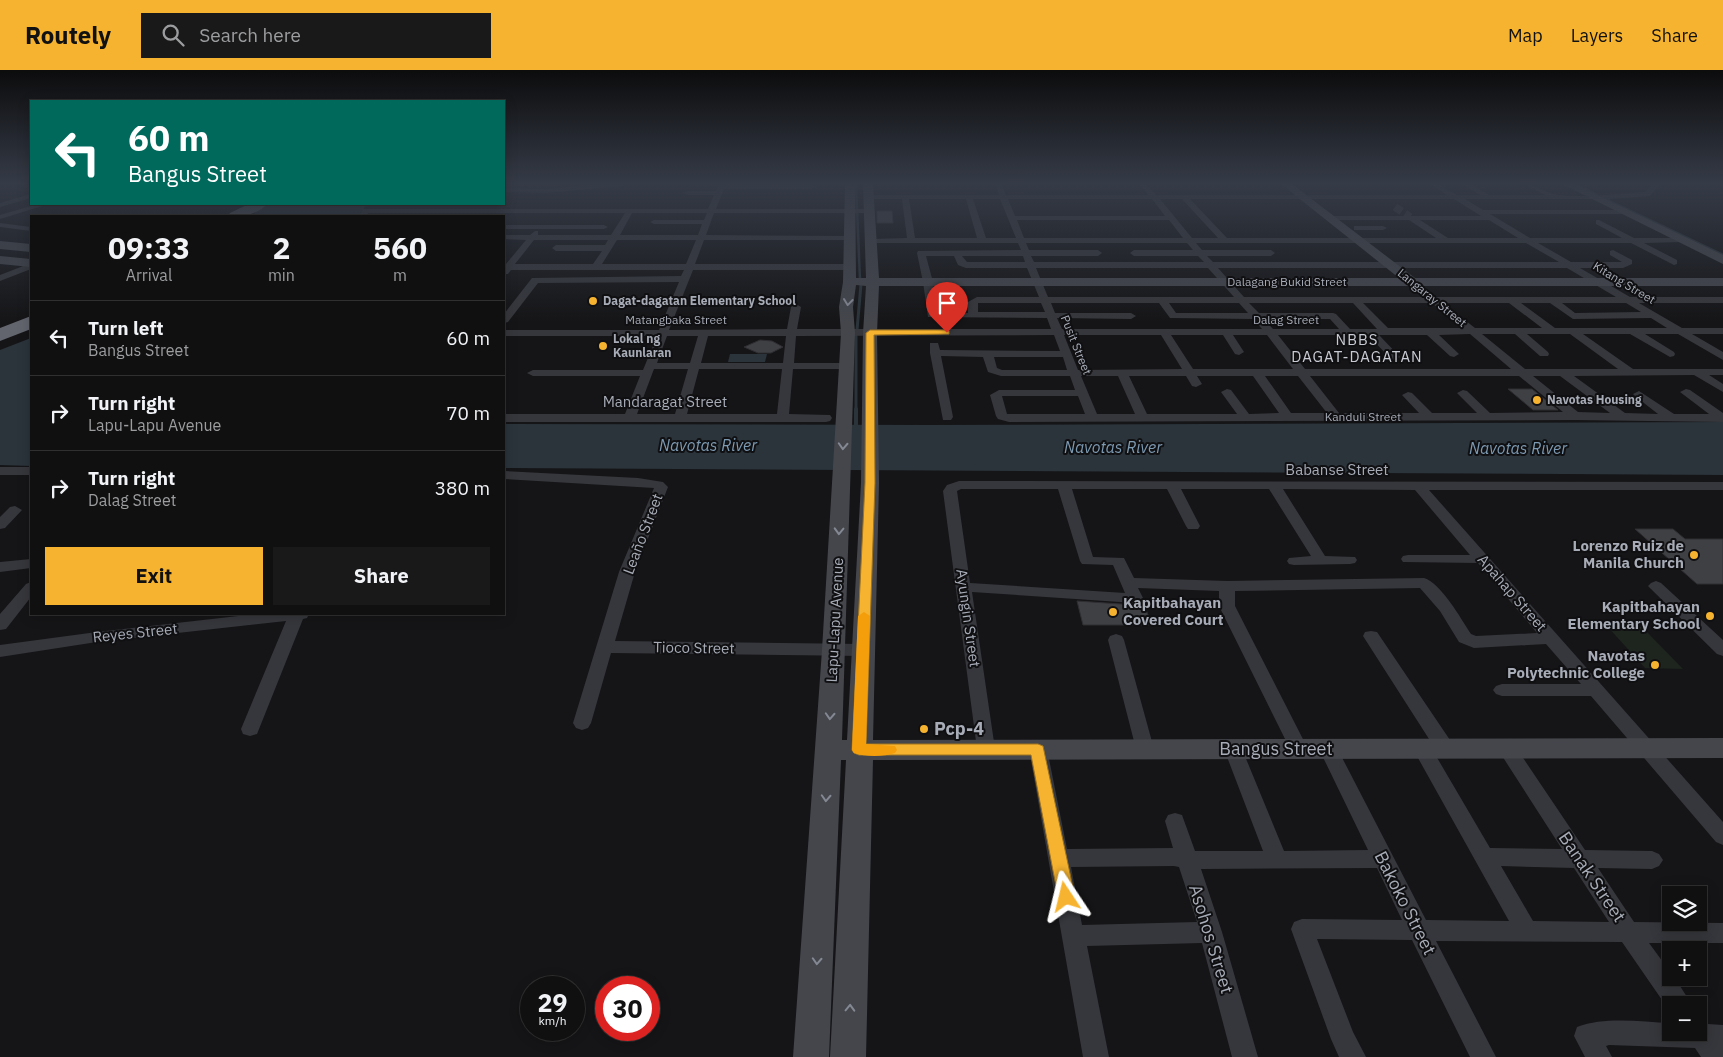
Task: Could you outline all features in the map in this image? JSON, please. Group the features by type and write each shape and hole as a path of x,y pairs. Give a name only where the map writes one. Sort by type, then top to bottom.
{"highway":[{"path":"0,335 30,322"}],"main road":[{"name":"Lapu-Lapu Avenue","path":"811,1057 834,650 848,333 846,307 851,267 850,238 853,230"},
{"name":"Lapu-Lapu Avenue","path":"848,1057 862,650 870,480 870,333 873,282 868,230"},
{"name":"Langaray Street","path":"1346,230 1412,282"},
{"path":"1662,230 1723,260"},
{"path":"0,245 30,248"},
{"path":"0,260 30,264"},
{"name":"Dalagang Bukid Street","path":"850,282 1723,282"},
{"name":"Bangus Street","path":"828,750 1723,748"}],"street":[{"path":"505,269 538,230"},
{"path":"596,267 620,230"},
{"path":"628,419 704,230"},
{"path":"910,230 911,241"},
{"path":"979,230 982,240"},
{"name":"Pusit Street","path":"1017,230 1092,417"},
{"path":"1182,230 1241,301 1256,315 1336,417"},
{"path":"1215,230 1224,240"},
{"path":"1429,230 1447,241"},
{"name":"Kitang Street","path":"1512,230 1723,357"},
{"path":"1614,230 1674,262"},
{"path":"1101,231 1106,240"},
{"path":"505,237 850,238"},
{"path":"1091,240 1105,265"},
{"path":"1124,240 1135,255 1271,253"},
{"path":"1258,240 1283,264"},
{"path":"870,241 1683,240"},
{"path":"1290,241 1316,264"},
{"path":"556,248 608,248"},
{"path":"561,267 573,248"},
{"path":"957,253 960,263 966,265 1623,265 1629,262 1613,253"},
{"path":"1098,253 920,254 928,282 931,315 1131,316"},
{"path":"0,278 30,264"},
{"path":"505,269 561,267 851,267"},
{"path":"505,319 535,280 684,279"},
{"name":"Langaray Street","path":"1412,282 1575,416"},
{"path":"1356,300 1387,332"},
{"path":"1511,300 1554,332"},
{"path":"1552,300 1574,316 1653,315"},
{"path":"974,333 972,316 973,302 975,301 1723,300"},
{"path":"1121,301 1143,332"},
{"path":"1163,301 1183,332"},
{"path":"783,418 791,333 796,308"},
{"path":"1173,316 1333,316 1348,332"},
{"name":"Dalag Street","path":"848,333 1723,331"},
{"path":"1164,332 1196,384"},
{"path":"1226,332 1239,352"},
{"path":"1372,332 1395,357"},
{"path":"1518,332 1544,354"},
{"path":"1573,332 1630,372"},
{"path":"1634,332 1670,354"},
{"name":"Matangbaka Street","path":"505,333 848,333"},
{"path":"680,419 704,333"},
{"path":"933,333 947,417"},
{"path":"1431,333 1454,354"},
{"path":"935,353 1067,354"},
{"path":"988,354 992,368 996,372 1723,372"},
{"path":"533,373 649,369 695,365 846,366"},
{"path":"1696,372 1723,389"},
{"path":"1122,373 1142,417"},
{"path":"1257,373 1287,417"},
{"path":"1564,373 1623,416"},
{"path":"1227,392 1245,417"},
{"path":"1686,392 1723,418"},
{"name":"Kanduli Street","path":"1082,393 999,393 996,395 1002,416 1009,418 1428,416 1723,418"},
{"path":"1463,393 1487,416"},
{"path":"1639,394 1671,417"},
{"path":"1408,395 1428,416"},
{"path":"1181,404 1191,417"},
{"name":"Mandaragat Street","path":"505,418 826,418"},
{"path":"0,471 30,471"},
{"name":"Leaño Street","path":"505,476 638,482 661,487 627,572 606,647"},
{"name":"Babanse Street","path":"952,488 958,486 1723,486"},
{"path":"964,587 1107,598 1135,598 1119,561 1087,561 1064,486"},
{"path":"1274,486 1321,561"},
{"name":"Apahap Street","path":"1419,486 1723,836"},
{"path":"1173,487 1193,526"},
{"name":"Ayungin Street","path":"952,488 950,491 986,749"},
{"path":"0,511 15,510 0,525"},
{"path":"1408,559 1482,559"},
{"path":"1310,584 1294,561 1350,560"},
{"path":"0,567 30,564"},
{"path":"1129,584 1227,586 1424,583 1446,608 1465,638 1474,642 1551,638"},
{"path":"1227,586 1227,606 1299,749"},
{"path":"1656,586 1723,650"},
{"path":"0,625 30,588"},
{"name":"Reyes Street","path":"0,651 97,637 290,615"},
{"path":"250,729 299,615"},
{"path":"1371,636 1433,748 1486,857 1527,932"},
{"path":"1116,640 1146,749"},
{"path":"582,723 606,647"},
{"name":"Tioco Street","path":"606,647 862,650"},
{"path":"1502,690 1596,690"},
{"name":"Banak Street","path":"1506,748 1629,933 1674,996"},
{"path":"1038,749 1096,1057"},
{"path":"1233,749 1277,860"},
{"name":"Bakoko Street","path":"1328,749 1483,1057"},
{"name":"Asohos Street","path":"1175,821 1211,932 1245,1057"},
{"path":"1060,858 1174,857 1187,860 1383,859"},
{"path":"1486,857 1652,860"},
{"path":"1353,1057 1344,1039 1302,929 1723,933"},
{"path":"1073,936 1211,932"},
{"path":"1599,1057 1586,1036 1609,1032 1708,1035 1716,1057"}],"shaded area":[{"path":"1607,626 1642,627 1683,669 1645,668"}],"water":[{"path":"30,338 30,466 0,465 0,350"},
{"path":"730,354 767,354 765,362 728,362"},
{"name":"Navotas River","path":"1723,422 1723,475 505,468 505,424 928,425"}],"building":[{"path":"760,340 772,341 783,347 771,353 758,353 744,347"},
{"name":"Navotas Housing","path":"1508,389 1532,389 1558,410 1533,410"},
{"name":"Lorenzo Ruiz de Manila Church","path":"1635,529 1673,529 1685,539 1723,539 1723,584 1697,584"},
{"name":"Kapitbahayan Covered Court","path":"1077,601 1135,605 1143,602 1152,625 1083,625"}],"waterway":[{"path":"858,230 860,280"},
{"path":"1671,230 1723,255"},
{"path":"857,330 861,284"},
{"path":"856,336 856,429"}],"slow traffic":[{"path":"864,616 859,750 890,750"}],"place":[{"name":"Dagat-dagatan Elementary School","path":"593,301"},
{"name":"Lokal ng Kaunlaran","path":"603,346"},
{"name":"Navotas Housing","path":"1537,400"},
{"name":"Lorenzo Ruiz de Manila Church","path":"1694,555"},
{"name":"Kapitbahayan Covered Court","path":"1113,612"},
{"name":"Kapitbahayan Elementary School","path":"1710,616"},
{"name":"Navotas Polytechnic College","path":"1655,665"},
{"name":"Pcp-4","path":"924,729"}],"district":[{"name":"NBBS DAGAT-DAGATAN","path":"1357,348"}],"route":[{"path":"947,333 870,333 870,483 859,750 1038,749 1066,897"}]}
